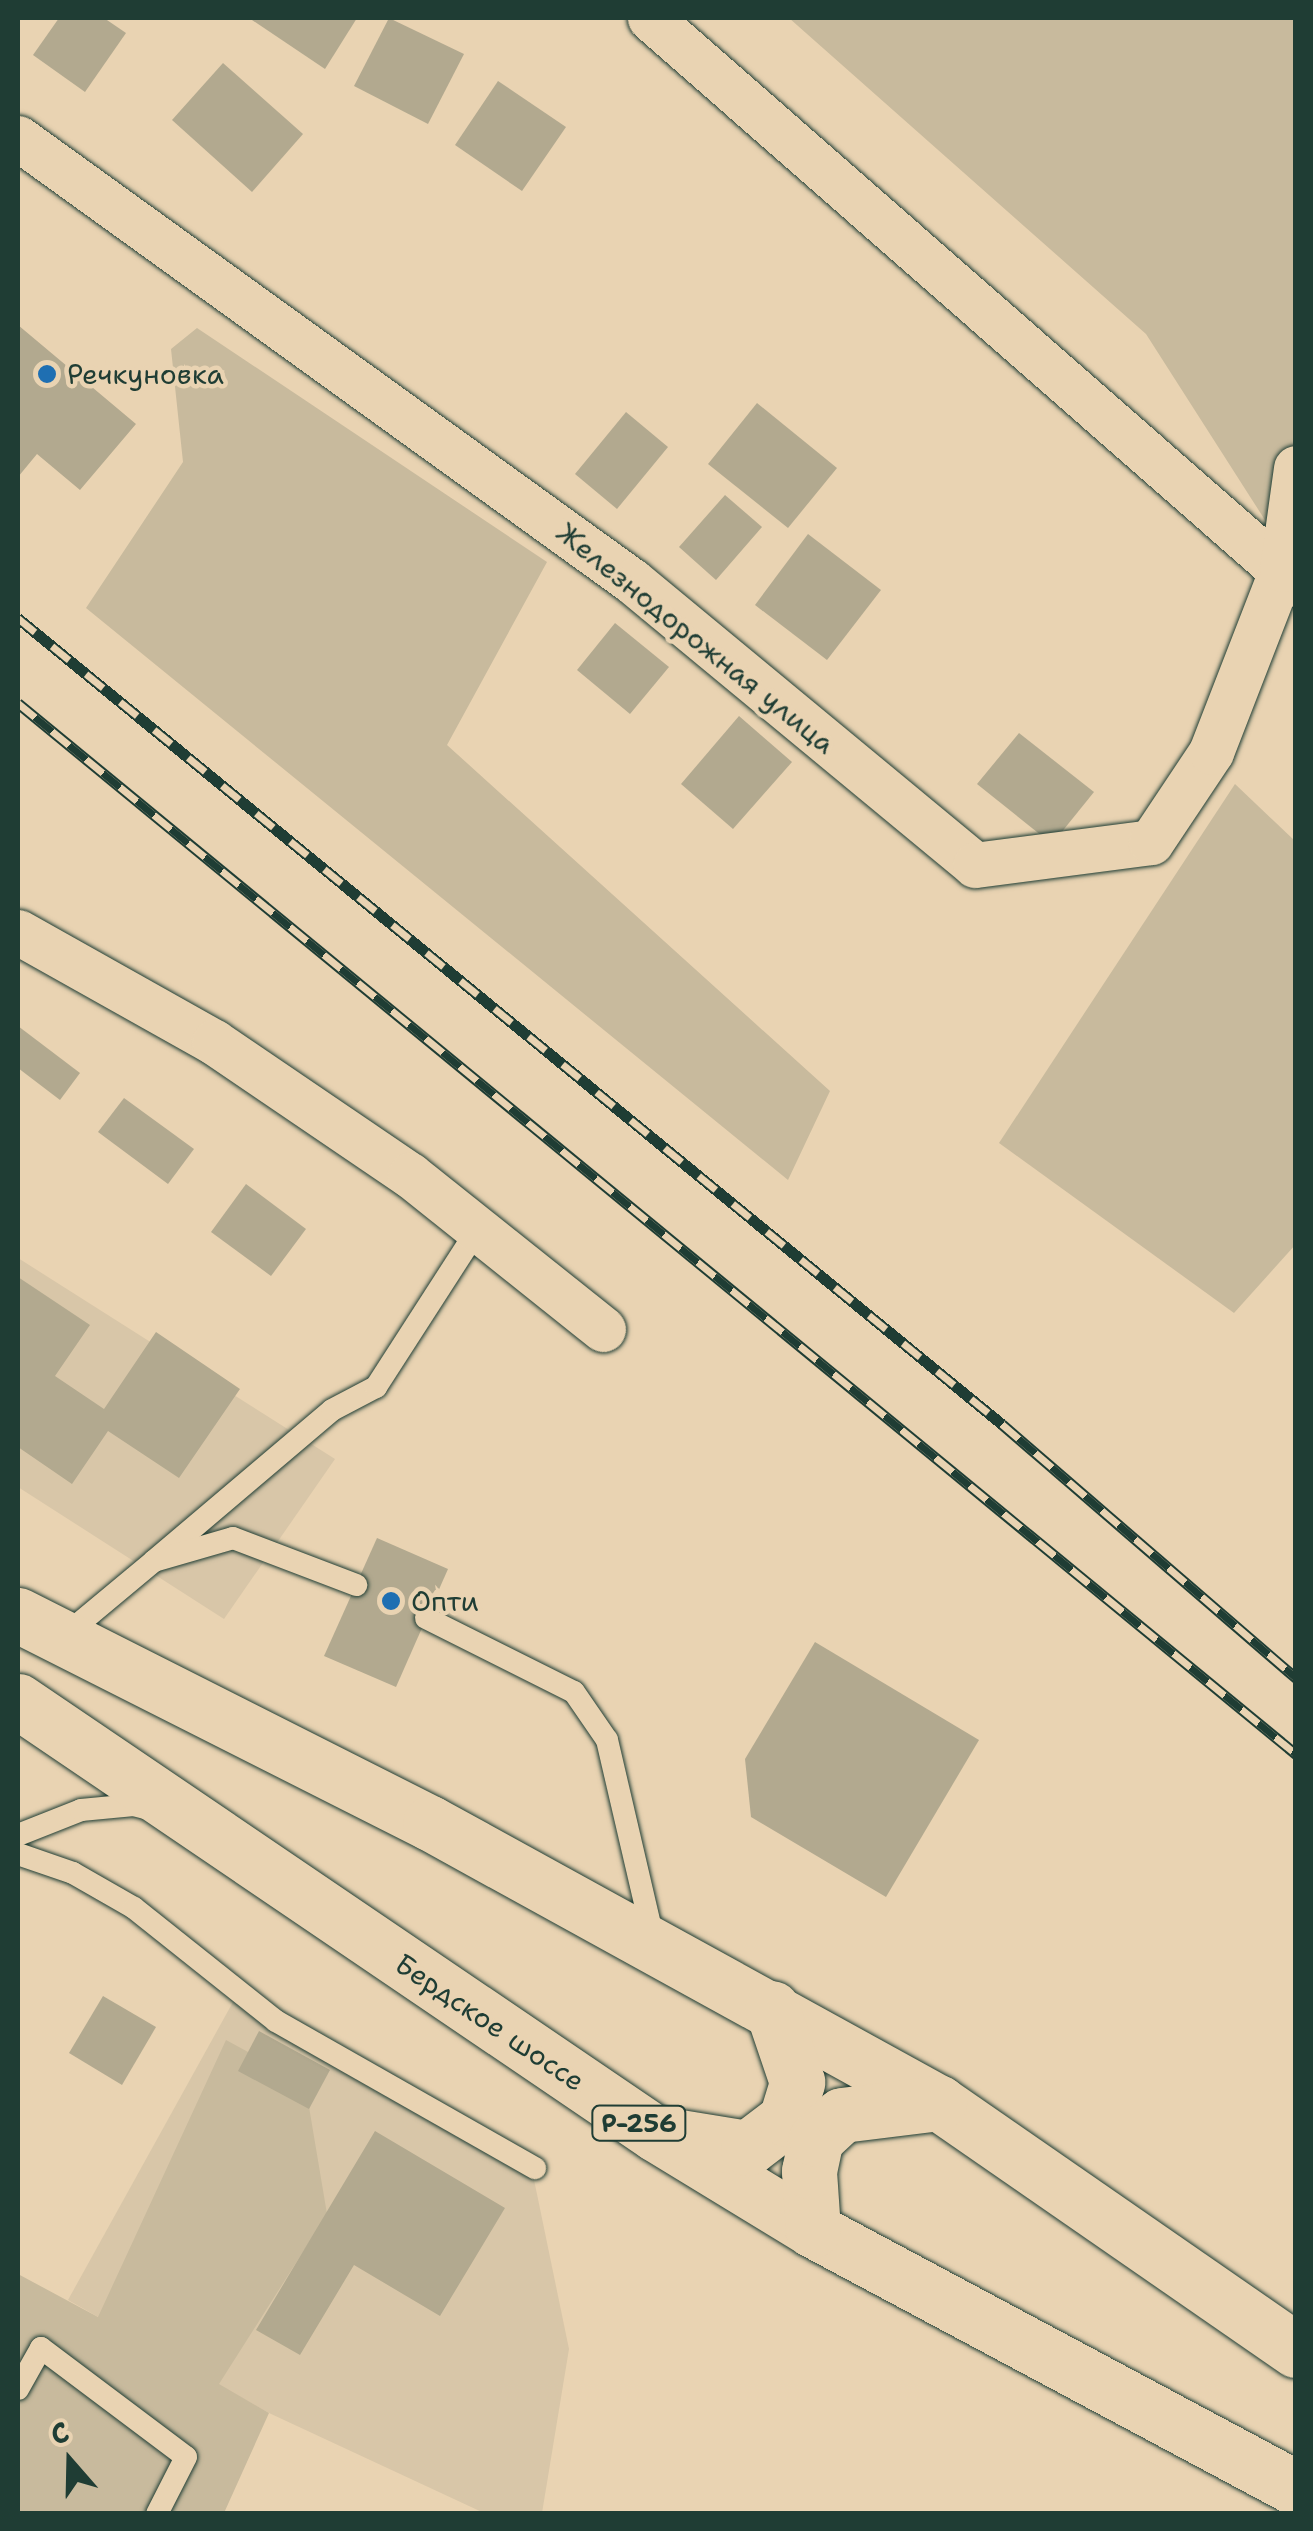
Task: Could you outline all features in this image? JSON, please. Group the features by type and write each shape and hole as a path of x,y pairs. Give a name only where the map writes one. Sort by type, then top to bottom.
{"highway":[{"path":"39,1627 296,1753 772,2008 939,2103 1296,2350"},
{"name":"Бердское шоссе","path":"18,1701 205,1823 656,2134 813,2230 1296,2488"},
{"path":"656,2134 748,2148 786,2119 797,2082 772,2008"},
{"path":"813,2230 809,2171 816,2139 842,2114 939,2103"}],"street":[{"path":"650,18 1289,576"},
{"name":"Железнодорожная улица","path":"18,138 632,580 975,865 1151,842 1211,752 1289,576 1296,468"},
{"path":"18,932 214,1042 478,1229 603,1329"}],"lane":[{"path":"39,1627 154,1560 332,1410 376,1386 428,1315 478,1229"},
{"path":"154,1560 233,1538 356,1585"},
{"path":"426,1618 574,1692 607,1740 654,1944"},
{"path":"18,1834 81,1810 134,1804 205,1823"},
{"path":"18,1854 73,1873 134,1908 276,2021 535,2168"},
{"path":"18,2390 41,2348 186,2457 157,2514"}],"shaded area":[{"path":"789,18 1295,18 1295,567 1146,334"},
{"path":"197,328 547,562 447,745 830,1091 788,1180 86,608 183,462 171,349"},
{"path":"1235,784 1295,841 1296,1244 1234,1313 999,1143"},
{"path":"18,1258 335,1459 224,1619 18,1487"},
{"path":"238,1993 532,2170 569,2349 542,2513 484,2513 269,2413 68,2300"},
{"path":"226,2040 305,2083 327,2214 219,2384 269,2413 224,2513 18,2513 18,2274 98,2317"}],"building":[{"path":"59,18 104,18 126,33 85,92 33,55"},
{"path":"249,18 357,18 325,69"},
{"path":"389,18 464,54 428,124 354,86"},
{"path":"223,63 303,134 252,192 172,120"},
{"path":"498,81 566,127 522,191 455,145"},
{"name":"Речкуновка","path":"18,325 136,424 80,490 37,454 18,477"},
{"path":"757,403 837,468 788,528 708,464"},
{"path":"626,412 668,447 617,509 575,474"},
{"path":"725,495 762,527 716,580 679,547"},
{"path":"808,534 881,590 827,660 755,605"},
{"path":"615,623 669,667 630,714 577,670"},
{"path":"739,716 792,762 733,829 681,784"},
{"path":"1019,733 1094,792 1052,844 977,784"},
{"path":"18,1026 80,1073 60,1100 18,1068"},
{"path":"124,1098 194,1149 168,1184 98,1132"},
{"path":"246,1184 306,1229 271,1276 211,1232"},
{"path":"18,1277 90,1325 55,1376 104,1409 156,1332 240,1389 179,1478 108,1431 72,1484 18,1447"},
{"name":"Опти","path":"377,1538 448,1569 396,1687 324,1656"},
{"path":"815,1642 979,1740 886,1897 751,1817 745,1759"},
{"path":"103,1996 156,2027 122,2085 69,2053"},
{"path":"259,2031 330,2070 309,2109 238,2071"},
{"path":"375,2131 505,2208 440,2316 354,2265 300,2355 256,2330"}],"railway":[{"path":"18,618 1002,1424 1296,1678"},
{"path":"18,703 1296,1754"}],"place":[{"name":"Речкуновка","path":"47,374"},
{"name":"Опти","path":"391,1601"}]}
